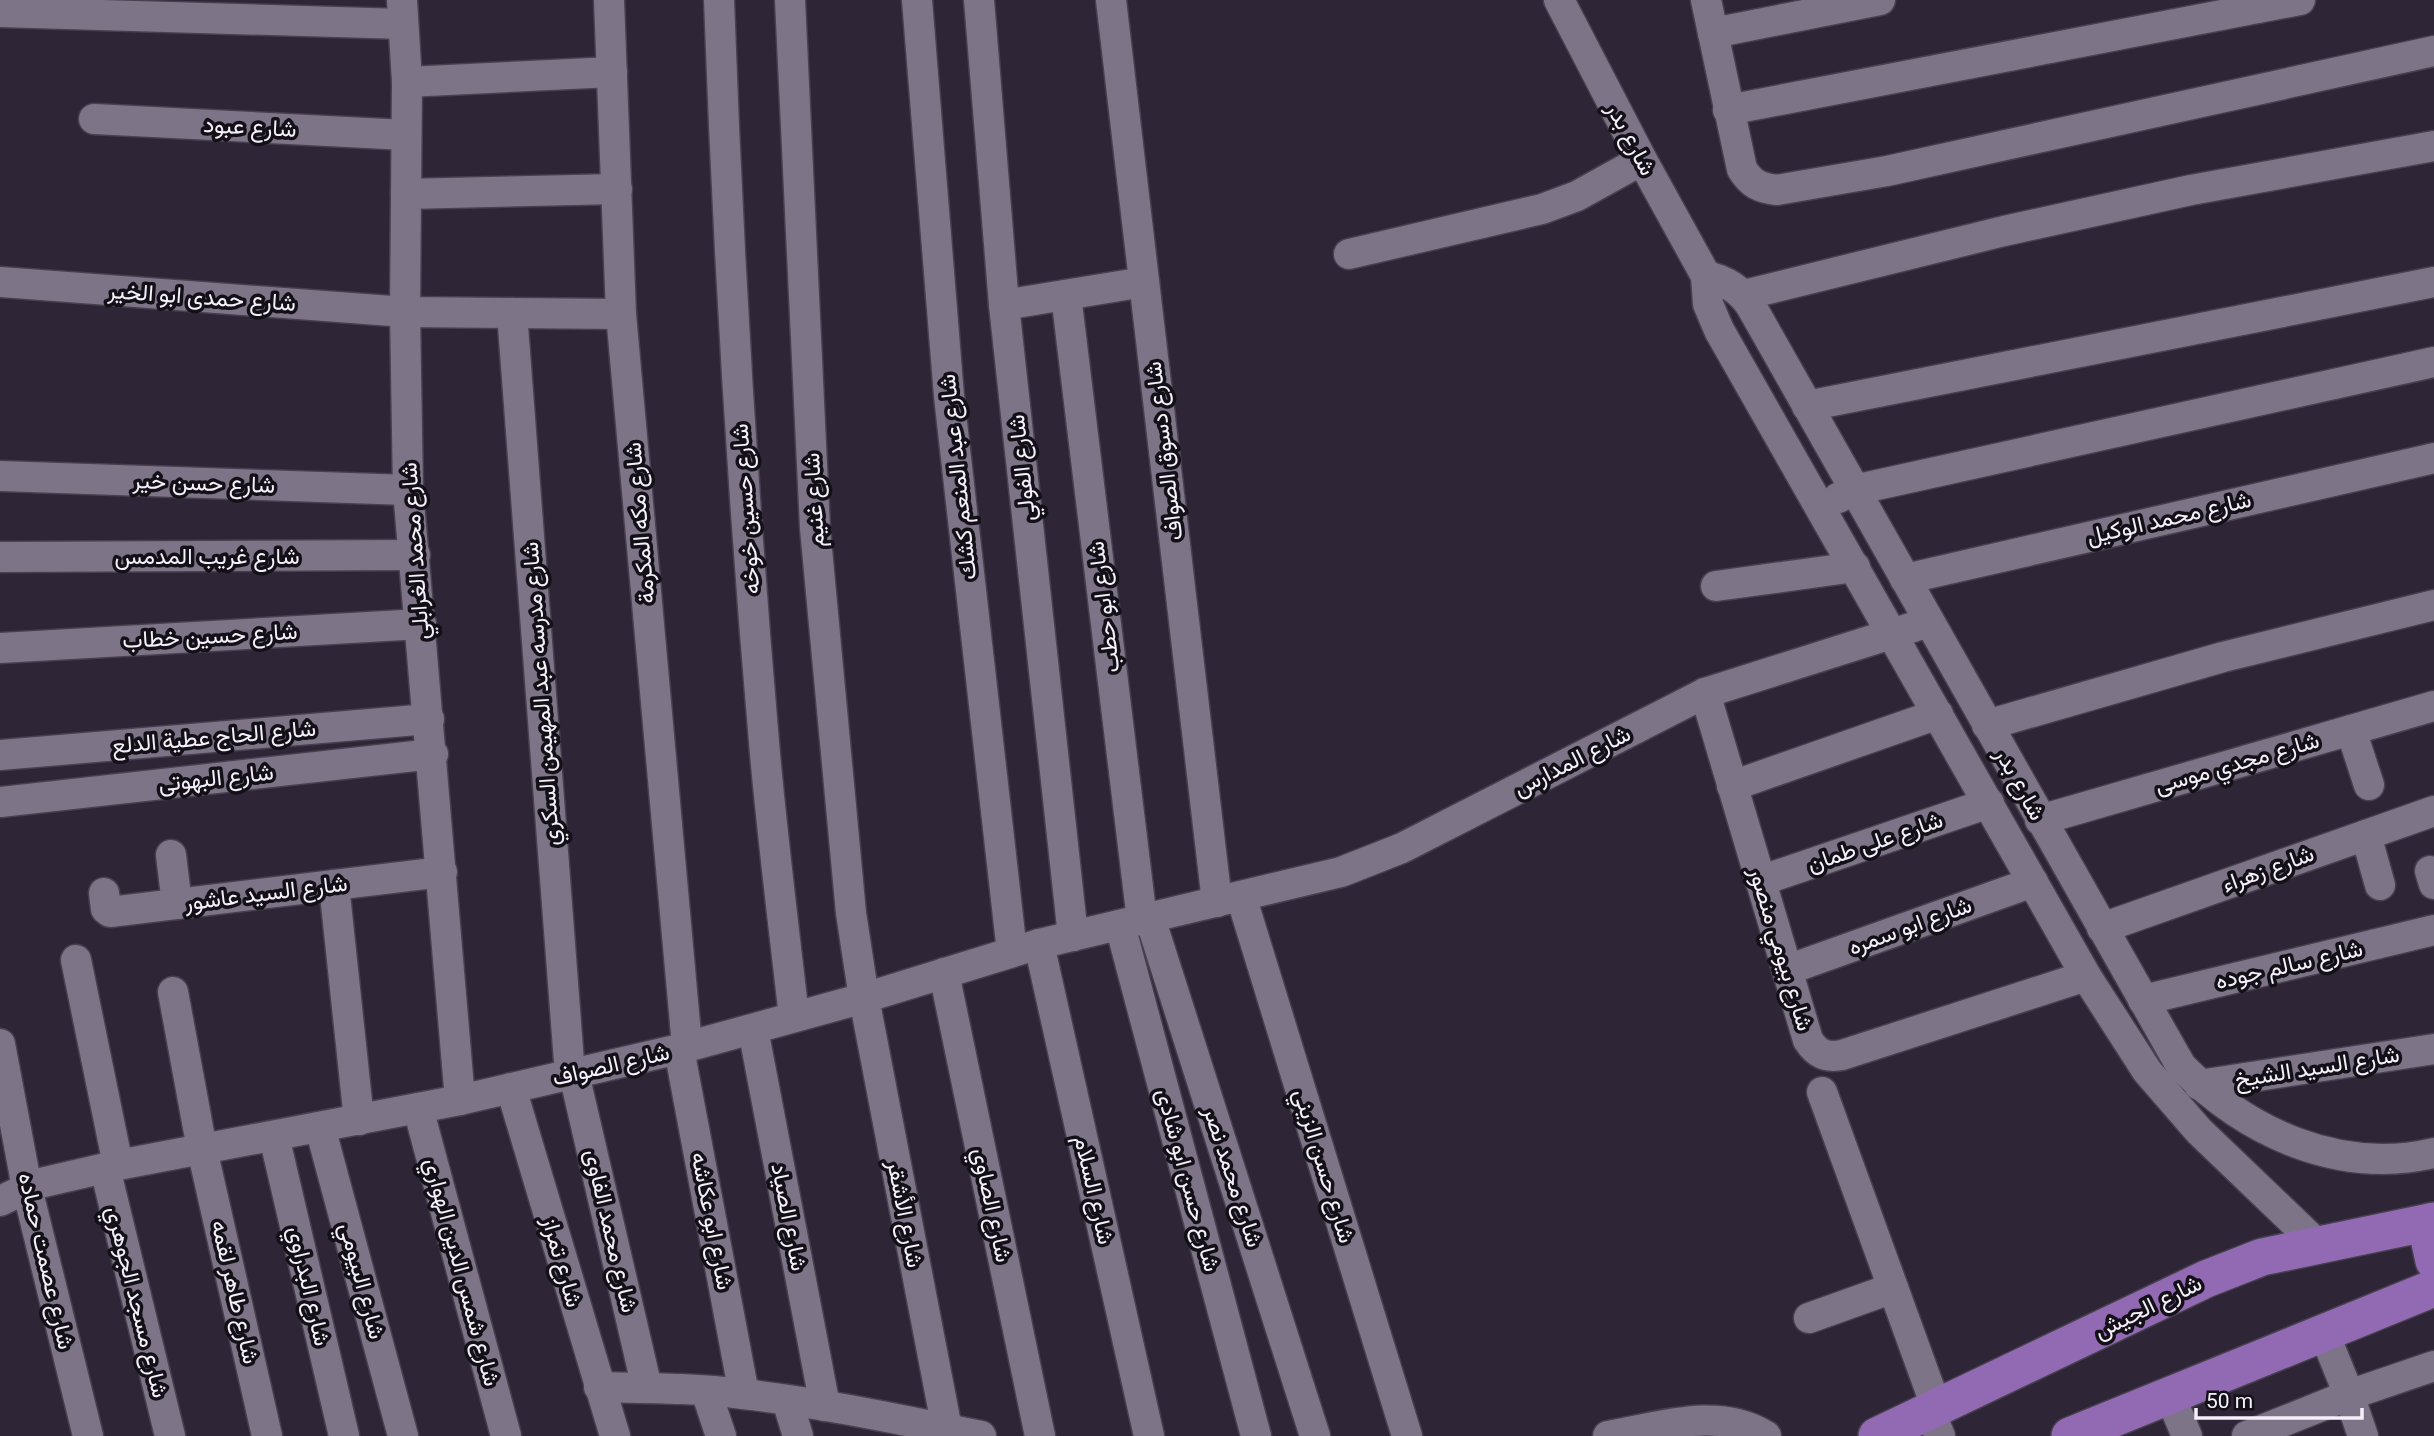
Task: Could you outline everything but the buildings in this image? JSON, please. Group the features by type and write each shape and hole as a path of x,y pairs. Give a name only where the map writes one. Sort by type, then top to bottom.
{"main road":[{"name":"شارع الجيش","path":"1877,1436 1936,1419 2206,1279 2262,1257 2432,1221"},
{"path":"2432,1221 2429,1238 2434,1261"},
{"path":"2082,1434 2434,1288"}],"street":[{"name":"شارع مكه المكرمة","path":"609,0 621,314 683,1047"},
{"name":"شارع حسين خوخه","path":"719,0 726,214 744,487 765,756 794,1017"},
{"name":"شارع غنيم","path":"790,0 815,528 851,913 864,998"},
{"name":"شارع عبد المنعم كشك","path":"917,0 948,396 1025,948"},
{"name":"شارع الفولي","path":"979,0 1004,305 1073,936"},
{"name":"شارع دسوق الصواف","path":"1111,0 1144,282 1229,899"},
{"name":"شارع بدر","path":"1559,0 1642,160 1706,275 1705,290 1712,317 2086,976 2147,1071 2208,1140 2317,1244"},
{"path":"1706,0 1742,169 1748,179 1759,187 1777,190 1887,171 2434,51"},
{"path":"1713,33 1880,0"},
{"path":"1728,110 2300,0"},
{"path":"0,12 402,12"},
{"name":"شارع محمد الغرابلي","path":"402,12 407,82 405,312 408,490 433,754 460,1100"},
{"path":"407,82 612,72"},
{"name":"شارع عبود","path":"94,119 406,135"},
{"path":"1706,275 1724,282 1744,295 2071,216 2191,190 2434,146"},
{"path":"1349,254 1542,209 1577,196 1642,160"},
{"path":"406,194 617,189"},
{"name":"شارع حمدى ابو الخير","path":"0,282 405,312 621,314"},
{"path":"1004,305 1144,282"},
{"path":"1807,406 2434,282"},
{"name":"شارع ابو حطب","path":"1066,295 1138,921"},
{"name":"شارع بدر","path":"1744,295 2181,1066 2199,1085 2237,1115 2280,1137 2325,1152 2373,1158 2434,1153"},
{"name":"شارع مدرسه عبد المهيمن السكري","path":"512,313 572,1074"},
{"path":"1820,507 1854,490 2434,362"},
{"name":"شارع محمد الوكيل","path":"1905,579 2434,458"},
{"name":"شارع حسن خير","path":"0,476 408,490"},
{"name":"شارع غريب المدمس","path":"0,557 415,555"},
{"path":"1716,586 1855,567"},
{"path":"1987,725 2223,657 2434,605"},
{"name":"شارع المدارس","path":"1229,899 1341,872 1372,861 1706,694 1929,622"},
{"name":"شارع حسين خطاب","path":"0,648 421,624"},
{"name":"شارع بيومي منصور","path":"1706,694 1808,1041 1822,1055 1832,1057 2086,976"},
{"name":"شارع مجدي موسى","path":"2040,820 2434,706"},
{"path":"1732,786 1938,714"},
{"name":"شارع الحاج عطية الدلع","path":"0,755 429,719"},
{"path":"2351,730 2369,785"},
{"name":"شارع البهوتى","path":"0,802 433,754"},
{"name":"شارع على طمان","path":"1760,881 1989,803"},
{"name":"شارع زهراء","path":"2102,928 2434,811"},
{"path":"2366,835 2380,885"},
{"path":"171,855 177,904"},
{"name":"شارع السيد عاشور","path":"104,893 108,912 442,872"},
{"name":"شارع ابو سمره","path":"1787,970 2033,882"},
{"path":"334,885 359,1120"},
{"name":"شارع الصواف","path":"0,1201 27,1188 111,1167 460,1100 683,1047 864,998 1025,948 1229,899"},
{"name":"شارع حسن الزيني","path":"1229,899 1407,1436"},
{"name":"شارع حسن ابو شادى","path":"1138,921 1256,1436"},
{"name":"شارع محمد نصر","path":"1138,921 1315,1436"},
{"name":"شارع سالم جوده","path":"2143,999 2434,930"},
{"name":"شارع السلام","path":"1025,948 1149,1436"},
{"name":"شارع مسجد الجوهري","path":"76,960 111,1167 170,1436"},
{"name":"شارع الصاوي","path":"944,973 1040,1436"},
{"name":"شارع طاهر لقمه","path":"173,992 202,1149 267,1436"},
{"name":"شارع الأشقر","path":"864,998 947,1429"},
{"name":"شارع الصياد","path":"753,1029 825,1406"},
{"name":"شارع عصمت حماده","path":"0,1044 27,1188 88,1436"},
{"name":"شارع ابو عكاشه","path":"683,1047 744,1394"},
{"name":"شارع السيد الشيخ","path":"2199,1085 2434,1049"},
{"name":"شارع محمد الفاوى","path":"572,1074 647,1388"},
{"name":"شارع تمراز","path":"511,1088 598,1387 615,1436"},
{"path":"1822,1092 1893,1288 1936,1419"},
{"name":"شارع شمس الدين الهواري","path":"418,1108 506,1436"},
{"name":"شارع البيومي","path":"320,1127 403,1436"},
{"name":"شارع البدراوي","path":"274,1136 344,1436"},
{"path":"1809,1318 1893,1288"},
{"path":"2324,1333 2350,1395 2363,1436"},
{"path":"2247,1436 2350,1395 2434,1366"},
{"path":"598,1387 744,1394 825,1406 981,1436"},
{"path":"706,1391 721,1436"},
{"path":"2170,1396 2187,1436"},
{"path":"787,1400 797,1436"},
{"path":"1608,1436 1715,1419 1751,1426 1766,1436"}]}
